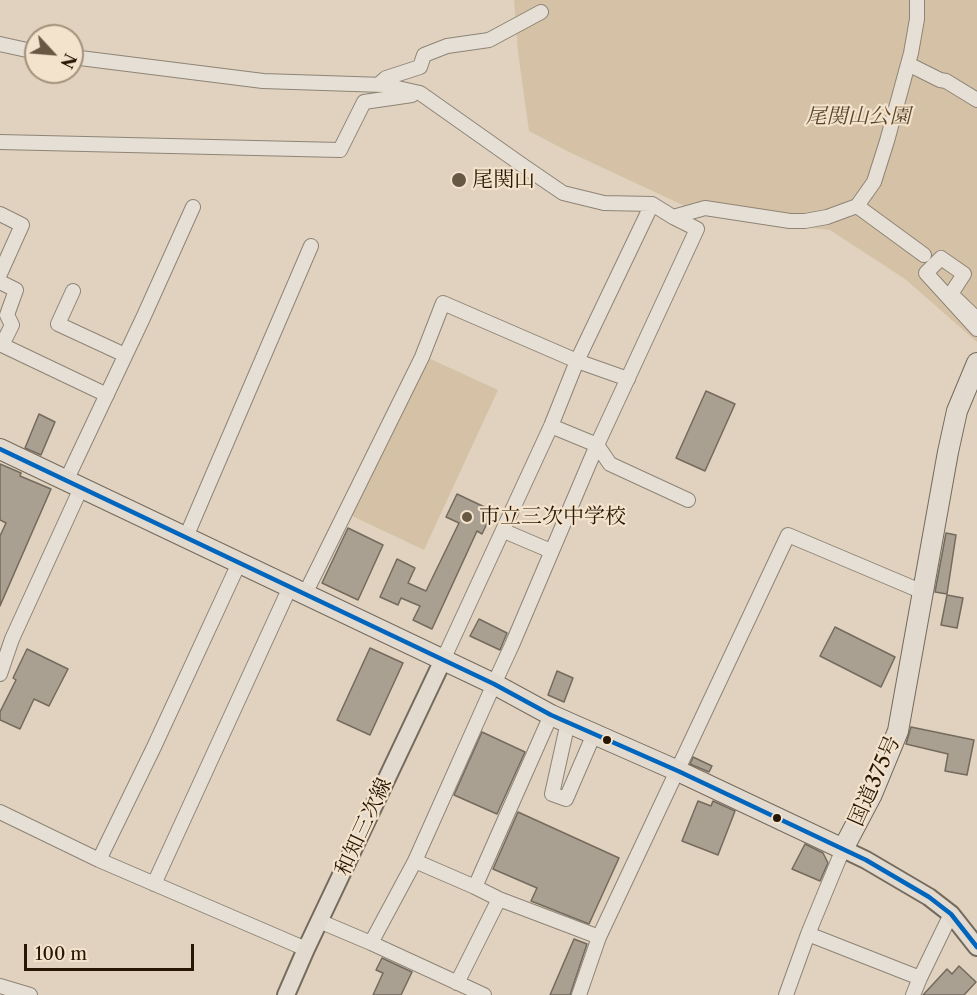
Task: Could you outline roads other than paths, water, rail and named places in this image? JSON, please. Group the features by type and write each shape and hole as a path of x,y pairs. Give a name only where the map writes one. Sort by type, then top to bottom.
{"highway":[{"name":"国道375号","path":"0,449 494,684 560,719 678,771 843,849 872,794 898,730 948,452 957,411 977,363"}],"main road":[{"name":"和知三次線","path":"289,994 306,949 443,660"},
{"path":"843,849 929,897 951,914 977,947"}],"street":[{"path":"673,217 705,208 790,221 805,221 827,217 857,206 874,182 887,141 908,64 917,19 917,0"},
{"path":"378,85 386,78 420,67 424,55 447,46 489,40 542,12"},
{"path":"0,44 24,49"},
{"path":"84,59 263,81 378,85 420,93 563,193 604,202 652,204 697,229 597,445 512,645 415,861 371,943"},
{"path":"908,64 946,81 977,100"},
{"path":"0,142 340,150 364,102 420,93"},
{"path":"443,660 504,531 577,361 652,204"},
{"path":"857,206 924,255"},
{"path":"0,674 106,394 193,207"},
{"path":"0,214 22,225 0,274"},
{"path":"186,537 311,246"},
{"path":"977,318 951,294 964,274 941,258 926,273 977,328"},
{"path":"0,282 16,290 7,315 12,325 2,345 106,394"},
{"path":"73,291 58,324 125,355"},
{"path":"154,884 298,591 422,357 443,303 577,361 628,379"},
{"path":"551,426 597,445 610,464 688,500"},
{"path":"504,531 551,551"},
{"path":"579,995 599,937 788,535 923,592"},
{"path":"99,860 239,563"},
{"path":"560,719 552,794 566,799 594,734"},
{"path":"475,887 560,719"},
{"path":"0,812 99,860 306,949"},
{"path":"786,995 843,849"},
{"path":"415,861 498,899 599,937"},
{"path":"457,983 498,899"},
{"path":"913,995 951,914"},
{"path":"319,921 484,995"},
{"path":"808,934 920,978"},
{"path":"0,986 30,995"}],"place":[{"name":"尾関山","path":"459,180"},
{"name":"市立三次中学校","path":"467,517"}],"park label":[{"name":"尾関山公園","path":"858,117"}]}
